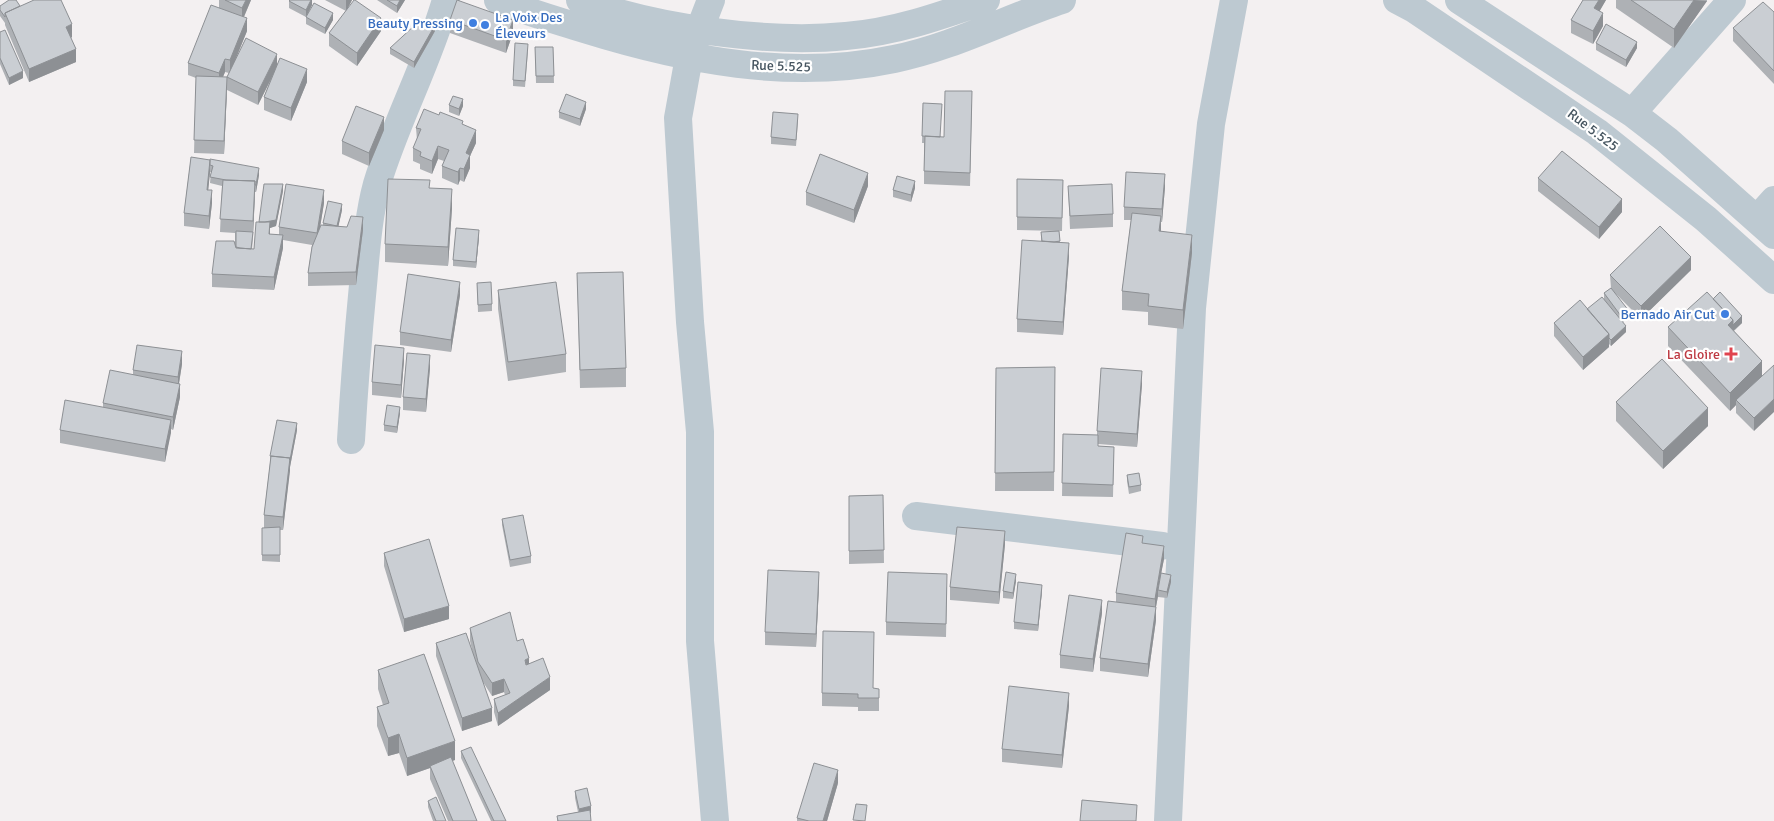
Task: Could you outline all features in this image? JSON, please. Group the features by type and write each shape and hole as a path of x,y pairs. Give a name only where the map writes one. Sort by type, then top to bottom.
{"street":[{"path":"351,440 356,346 368,234 377,186 393,138 439,25 446,0"},
{"name":"Rue 5.525","path":"498,0 601,34 689,57 759,66 804,68 849,66 894,59 940,47 1062,0"},
{"name":"Rue 5.525","path":"580,0 626,15 699,29 778,38 846,36 931,20 986,0"},
{"path":"711,0 689,57 678,118 690,322 700,432 700,641 715,821"},
{"path":"1168,821 1187,386 1199,220 1211,124 1234,0"},
{"name":"Rue 5.525","path":"1397,0 1414,9 1597,132 1706,219 1774,280"},
{"path":"1459,0 1632,113 1768,218"},
{"path":"1632,113 1732,0"},
{"path":"916,516 1181,549"}],"building":[{"path":"9,0 16,0 20,6 5,13 5,17 0,10 0,6"},
{"path":"34,0 61,0 72,24 66,27 76,49 29,69 5,13"},
{"path":"225,0 246,0 242,8"},
{"path":"290,0 311,0 306,10"},
{"path":"354,0 381,18 357,53 329,33"},
{"path":"387,0 400,0 397,6"},
{"path":"457,0 513,20 506,40 450,20"},
{"path":"1583,0 1599,0 1594,8 1603,13 1593,31 1571,20"},
{"path":"1631,0 1694,0 1674,29"},
{"path":"1763,2 1774,12 1774,71 1733,28"},
{"path":"314,3 333,13 325,28 306,17"},
{"path":"211,5 247,18 230,60 225,59 219,73 188,63"},
{"path":"1606,24 1637,42 1626,60 1596,43"},
{"path":"415,25 435,25 414,62 390,48"},
{"path":"5,30 23,71 9,78 0,58 0,32"},
{"path":"246,38 277,54 258,92 227,77"},
{"path":"515,43 528,44 525,81 513,80"},
{"path":"535,47 553,47 554,76 536,76"},
{"path":"280,58 307,69 291,108 264,97"},
{"path":"196,76 227,77 224,141 194,140"},
{"path":"945,91 972,91 970,173 924,171 925,136 944,137"},
{"path":"566,94 586,102 580,119 559,112"},
{"path":"453,96 463,99 459,109 449,105"},
{"path":"923,103 942,104 940,137 922,136"},
{"path":"356,106 384,117 369,153 342,141"},
{"path":"424,109 439,115 440,112 463,121 462,124 476,130 466,153 470,155 464,169 460,168 458,172 442,166 449,150 438,146 432,161 420,156 421,152 413,148 421,129 416,128"},
{"path":"773,112 798,114 796,140 771,137"},
{"path":"1562,151 1622,199 1599,227 1538,178"},
{"path":"820,154 868,173 854,210 806,192"},
{"path":"191,157 210,160 207,190 212,190 209,216 184,213"},
{"path":"210,159 259,168 256,185 255,181 226,180 210,177 213,166 210,165"},
{"path":"1126,172 1165,174 1162,209 1124,207"},
{"path":"897,176 915,181 911,195 893,190"},
{"path":"388,179 430,180 429,188 452,189 448,247 385,244"},
{"path":"1017,179 1063,180 1062,218 1017,217"},
{"path":"223,180 255,181 253,221 220,219"},
{"path":"264,184 283,184 276,220 259,222"},
{"path":"286,184 324,190 317,233 279,227"},
{"path":"1112,184 1113,214 1070,216 1068,186"},
{"path":"328,201 342,204 337,226 323,223"},
{"path":"1132,213 1161,216 1159,231 1192,235 1183,310 1148,306 1149,294 1122,291"},
{"path":"351,216 363,217 356,272 308,273 312,247 321,225 347,227"},
{"path":"256,222 270,222 269,234 283,235 274,277 212,274 216,241 234,241 236,248 254,249"},
{"path":"1660,226 1691,257 1641,306 1610,275"},
{"path":"456,228 479,230 476,262 453,260"},
{"path":"236,231 253,232 251,249 236,247"},
{"path":"1059,231 1060,241 1042,241 1041,232"},
{"path":"1022,240 1069,243 1063,322 1017,319"},
{"path":"623,272 626,368 580,370 577,273"},
{"path":"408,274 460,282 451,340 400,332"},
{"path":"491,282 492,304 478,305 477,283"},
{"path":"556,282 566,354 508,362 498,290"},
{"path":"1611,288 1629,311 1621,316 1604,293"},
{"path":"1707,292 1733,320 1728,325 1762,361 1730,393 1668,327"},
{"path":"1720,292 1742,316 1733,325 1733,320 1713,299"},
{"path":"1602,297 1626,326 1611,340 1609,334 1587,309"},
{"path":"1580,300 1609,334 1583,357 1554,323"},
{"path":"137,345 182,351 178,377 133,370"},
{"path":"375,345 404,348 401,385 372,382"},
{"path":"407,353 430,355 426,399 403,397"},
{"path":"1662,359 1708,408 1663,451 1616,402"},
{"path":"1774,365 1774,399 1754,418 1736,400"},
{"path":"1055,367 1054,472 995,473 996,368"},
{"path":"1101,368 1142,371 1137,434 1097,431"},
{"path":"110,370 180,384 173,417 103,403"},
{"path":"65,400 171,420 165,449 60,430"},
{"path":"387,405 400,407 397,427 384,425"},
{"path":"277,420 297,423 290,460 290,458 270,456"},
{"path":"1063,434 1098,435 1098,446 1114,447 1113,485 1062,483"},
{"path":"271,456 290,458 283,517 264,515"},
{"path":"1139,473 1141,485 1129,487 1127,475"},
{"path":"883,495 884,550 849,551 849,496"},
{"path":"523,515 531,556 510,560 502,519"},
{"path":"280,527 280,555 262,555 262,528"},
{"path":"957,527 1005,531 999,592 950,587"},
{"path":"1126,533 1143,536 1142,543 1164,546 1155,599 1116,593"},
{"path":"429,539 449,606 404,619 384,553"},
{"path":"768,570 819,572 816,634 765,632"},
{"path":"888,572 947,574 946,624 886,622"},
{"path":"1006,572 1016,574 1013,593 1003,591"},
{"path":"1161,573 1171,575 1167,592 1158,590"},
{"path":"1018,582 1042,585 1038,625 1014,622"},
{"path":"1069,595 1102,600 1093,659 1060,655"},
{"path":"1108,601 1156,607 1148,664 1100,658"},
{"path":"510,612 517,641 523,639 529,658 525,660 526,665 543,658 550,677 498,713 494,699 510,693 504,679 492,683 478,662 470,628"},
{"path":"823,631 874,632 873,688 879,689 879,698 858,698 858,694 822,693"},
{"path":"466,633 492,708 462,718 436,643"},
{"path":"424,654 455,741 407,758 399,734 388,738 377,707 389,703 378,670"},
{"path":"1009,686 1069,693 1062,755 1002,749"},
{"path":"471,747 506,821 494,821 461,751"},
{"path":"451,757 477,821 453,821 430,766"},
{"path":"814,763 838,770 823,821 809,821 797,818"},
{"path":"587,788 591,806 579,809 575,791"},
{"path":"436,797 446,821 436,821 428,801"},
{"path":"1082,800 1137,805 1136,821 1080,821"},
{"path":"856,804 867,805 865,821 853,820"},
{"path":"590,810 591,821 558,821 557,816"}],"place":[{"name":"Beauty Pressing","path":"473,23"},
{"name":"La Voix Des Éleveurs","path":"485,25"},
{"name":"Bernado Air Cut","path":"1725,314"},
{"name":"La Gloire","path":"1731,354"}]}
